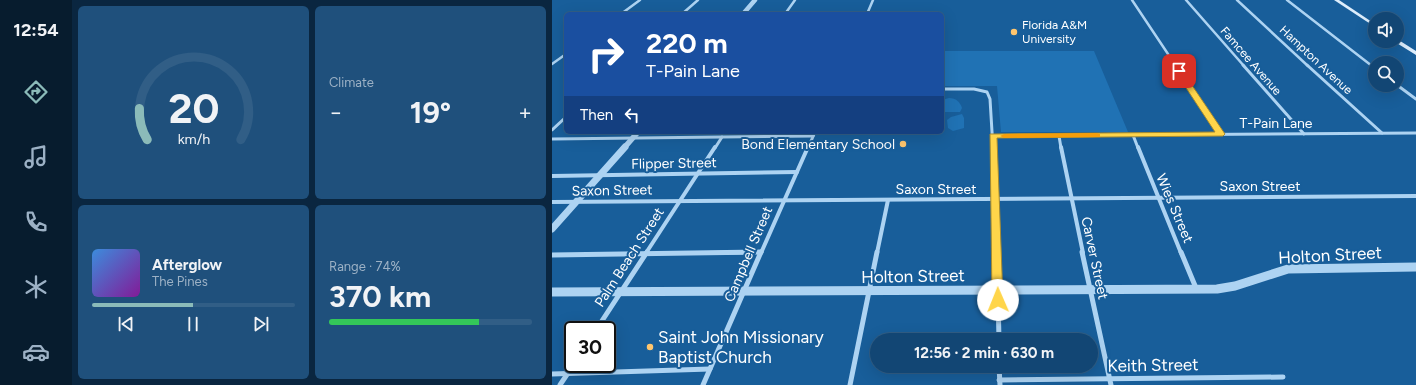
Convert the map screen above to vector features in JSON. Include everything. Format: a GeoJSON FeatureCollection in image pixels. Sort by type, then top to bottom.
{"type":"FeatureCollection","features":[{"type":"Feature","properties":{"kind":"main road"},"geometry":{"type":"LineString","coordinates":[[1336,0],[1368,21]]}},
{"type":"Feature","properties":{"kind":"main road"},"geometry":{"type":"LineString","coordinates":[[1404,46],[1416,54]]}},
{"type":"Feature","properties":{"kind":"street"},"geometry":{"type":"LineString","coordinates":[[624,12],[640,0]]}},
{"type":"Feature","properties":{"kind":"street"},"geometry":{"type":"LineString","coordinates":[[684,12],[698,0]]}},
{"type":"Feature","properties":{"kind":"street"},"geometry":{"type":"LineString","coordinates":[[745,12],[755,0]]}},
{"type":"Feature","properties":{"kind":"street"},"geometry":{"type":"LineString","coordinates":[[786,12],[795,0]]}},
{"type":"Feature","properties":{"kind":"street"},"geometry":{"type":"LineString","coordinates":[[868,12],[873,0]]}},
{"type":"Feature","properties":{"kind":"street"},"geometry":{"type":"LineString","coordinates":[[1132,0],[1221,134]]}},
{"type":"Feature","properties":{"kind":"street","name":"Famcee Avenue"},"geometry":{"type":"LineString","coordinates":[[1186,0],[1304,134]]}},
{"type":"Feature","properties":{"kind":"street","name":"Hampton Avenue"},"geometry":{"type":"LineString","coordinates":[[1237,0],[1382,133]]}},
{"type":"Feature","properties":{"kind":"street"},"geometry":{"type":"LineString","coordinates":[[1287,0],[1368,63]]}},
{"type":"Feature","properties":{"kind":"street"},"geometry":{"type":"LineString","coordinates":[[552,64],[564,57]]}},
{"type":"Feature","properties":{"kind":"street"},"geometry":{"type":"LineString","coordinates":[[944,89],[974,89],[984,91],[987,92],[990,100],[993,136],[999,333]]}},
{"type":"Feature","properties":{"kind":"street"},"geometry":{"type":"LineString","coordinates":[[1404,90],[1416,99]]}},
{"type":"Feature","properties":{"kind":"street"},"geometry":{"type":"LineString","coordinates":[[552,130],[564,119]]}},
{"type":"Feature","properties":{"kind":"street","name":"T-Pain Lane"},"geometry":{"type":"LineString","coordinates":[[993,136],[1416,133]]}},
{"type":"Feature","properties":{"kind":"street"},"geometry":{"type":"LineString","coordinates":[[552,229],[636,134]]}},
{"type":"Feature","properties":{"kind":"street"},"geometry":{"type":"LineString","coordinates":[[552,139],[722,137],[814,134]]}},
{"type":"Feature","properties":{"kind":"street","name":"Campbell Street"},"geometry":{"type":"LineString","coordinates":[[703,385],[814,134]]}},
{"type":"Feature","properties":{"kind":"street","name":"Wies Street"},"geometry":{"type":"LineString","coordinates":[[1132,135],[1196,289]]}},
{"type":"Feature","properties":{"kind":"street","name":"Carver Street"},"geometry":{"type":"LineString","coordinates":[[1058,136],[1110,382]]}},
{"type":"Feature","properties":{"kind":"street","name":"Palm Beach Street"},"geometry":{"type":"LineString","coordinates":[[602,321],[722,137]]}},
{"type":"Feature","properties":{"kind":"street","name":"Flipper Street"},"geometry":{"type":"LineString","coordinates":[[552,176],[797,172]]}},
{"type":"Feature","properties":{"kind":"street","name":"Saxon Street"},"geometry":{"type":"LineString","coordinates":[[552,202],[1416,196]]}},
{"type":"Feature","properties":{"kind":"street"},"geometry":{"type":"LineString","coordinates":[[850,385],[888,200]]}},
{"type":"Feature","properties":{"kind":"street"},"geometry":{"type":"LineString","coordinates":[[552,256],[761,252]]}},
{"type":"Feature","properties":{"kind":"street","name":"Holton Street"},"geometry":{"type":"LineString","coordinates":[[552,292],[869,292],[1196,289],[1240,286],[1272,272],[1288,269],[1416,267]]}},
{"type":"Feature","properties":{"kind":"street"},"geometry":{"type":"LineString","coordinates":[[552,374],[710,369]]}},
{"type":"Feature","properties":{"kind":"street"},"geometry":{"type":"LineString","coordinates":[[560,385],[567,374]]}},
{"type":"Feature","properties":{"kind":"street","name":"Keith Street"},"geometry":{"type":"LineString","coordinates":[[999,382],[1110,382],[1283,377]]}},
{"type":"Feature","properties":{"kind":"shaded area"},"geometry":{"type":"Polygon","coordinates":[[[944,51],[1094,51],[1128,132],[1001,132],[997,86],[944,86],[944,51]]]}},
{"type":"Feature","properties":{"kind":"shaded area"},"geometry":{"type":"Polygon","coordinates":[[[949,98],[959,102],[962,108],[960,112],[944,112],[944,99],[949,98]]]}},
{"type":"Feature","properties":{"kind":"shaded area"},"geometry":{"type":"Polygon","coordinates":[[[962,114],[964,118],[964,128],[953,131],[948,128],[947,120],[951,117],[962,114]]]}},
{"type":"Feature","properties":{"kind":"slow traffic"},"geometry":{"type":"LineString","coordinates":[[1004,136],[1097,136]]}},
{"type":"Feature","properties":{"kind":"place","name":"Florida A&M University"},"geometry":{"type":"Point","coordinates":[1014,32]}},
{"type":"Feature","properties":{"kind":"place","name":"Bond Elementary School"},"geometry":{"type":"Point","coordinates":[903,144]}},
{"type":"Feature","properties":{"kind":"place","name":"Saint John Missionary Baptist Church"},"geometry":{"type":"Point","coordinates":[650,347]}},
{"type":"Feature","properties":{"kind":"route"},"geometry":{"type":"LineString","coordinates":[[998,300],[993,136],[1221,134],[1179,71]]}}]}
